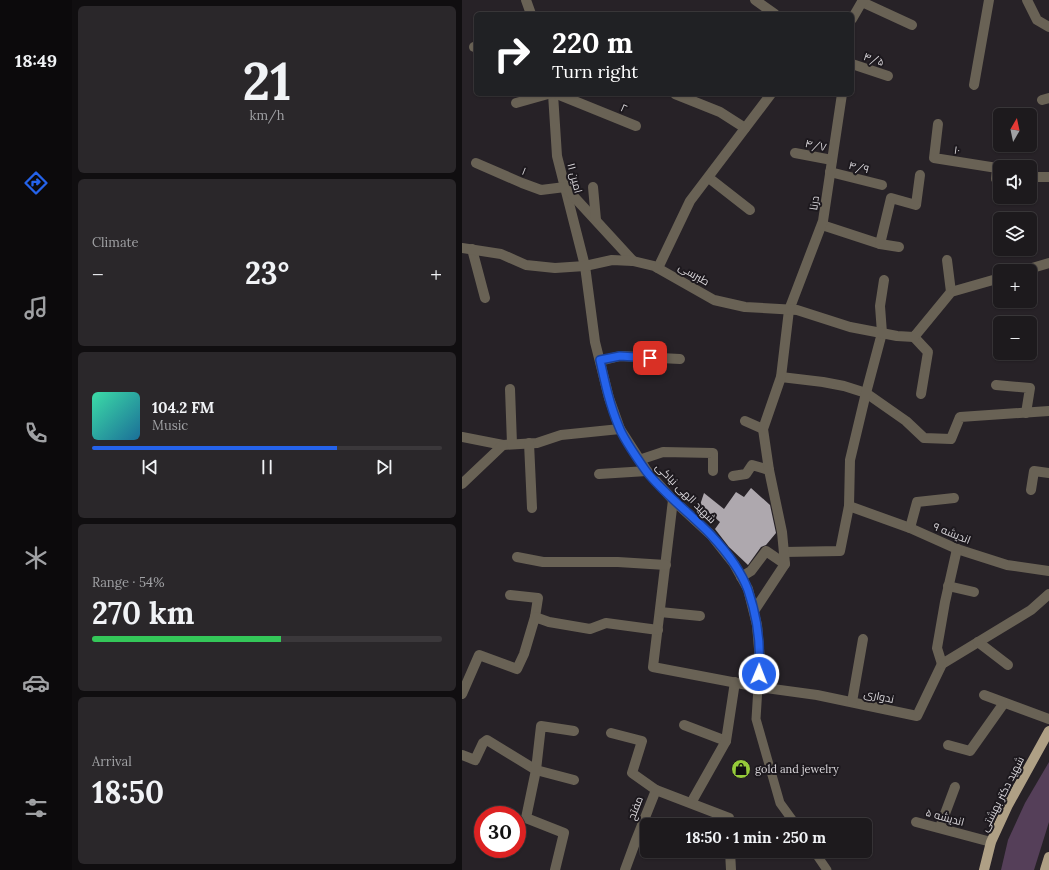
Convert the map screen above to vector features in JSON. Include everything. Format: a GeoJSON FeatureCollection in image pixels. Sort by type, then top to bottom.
{"type":"FeatureCollection","features":[{"type":"Feature","properties":{"kind":"main road","name":"شهید دکتر بهشتی"},"geometry":{"type":"LineString","coordinates":[[984,870],[991,842],[1008,805],[1049,731]]}},
{"type":"Feature","properties":{"kind":"main road"},"geometry":{"type":"LineString","coordinates":[[1045,870],[1049,857]]}},
{"type":"Feature","properties":{"kind":"street"},"geometry":{"type":"LineString","coordinates":[[526,0],[530,12]]}},
{"type":"Feature","properties":{"kind":"street"},"geometry":{"type":"LineString","coordinates":[[755,0],[772,12]]}},
{"type":"Feature","properties":{"kind":"street"},"geometry":{"type":"LineString","coordinates":[[974,85],[989,0]]}},
{"type":"Feature","properties":{"kind":"street"},"geometry":{"type":"LineString","coordinates":[[1027,0],[1037,20],[1049,27]]}},
{"type":"Feature","properties":{"kind":"street"},"geometry":{"type":"LineString","coordinates":[[854,15],[862,1],[912,24]]}},
{"type":"Feature","properties":{"kind":"street","name":"۴/۵"},"geometry":{"type":"LineString","coordinates":[[854,65],[888,76]]}},
{"type":"Feature","properties":{"kind":"street"},"geometry":{"type":"LineString","coordinates":[[516,103],[541,96]]}},
{"type":"Feature","properties":{"kind":"street","name":"امین ۱۱"},"geometry":{"type":"LineString","coordinates":[[553,96],[557,156],[585,266]]}},
{"type":"Feature","properties":{"kind":"street","name":"۲"},"geometry":{"type":"LineString","coordinates":[[562,96],[636,126]]}},
{"type":"Feature","properties":{"kind":"street"},"geometry":{"type":"LineString","coordinates":[[680,96],[720,112],[746,128]]}},
{"type":"Feature","properties":{"kind":"street"},"geometry":{"type":"LineString","coordinates":[[658,268],[690,202],[770,96]]}},
{"type":"Feature","properties":{"kind":"street","name":"درنا"},"geometry":{"type":"LineString","coordinates":[[763,429],[781,377],[789,310],[822,225],[842,96]]}},
{"type":"Feature","properties":{"kind":"street","name":"۱۰"},"geometry":{"type":"LineString","coordinates":[[938,124],[934,158],[993,167]]}},
{"type":"Feature","properties":{"kind":"street","name":"۴/۷"},"geometry":{"type":"LineString","coordinates":[[795,152],[832,160]]}},
{"type":"Feature","properties":{"kind":"street","name":"۱"},"geometry":{"type":"LineString","coordinates":[[476,163],[540,190],[565,187]]}},
{"type":"Feature","properties":{"kind":"street","name":"۴/۹"},"geometry":{"type":"LineString","coordinates":[[830,172],[882,185]]}},
{"type":"Feature","properties":{"kind":"street"},"geometry":{"type":"LineString","coordinates":[[880,244],[891,198],[916,205],[920,175]]}},
{"type":"Feature","properties":{"kind":"street"},"geometry":{"type":"LineString","coordinates":[[1037,177],[1049,177]]}},
{"type":"Feature","properties":{"kind":"street"},"geometry":{"type":"LineString","coordinates":[[709,178],[750,210]]}},
{"type":"Feature","properties":{"kind":"street"},"geometry":{"type":"LineString","coordinates":[[565,187],[633,261]]}},
{"type":"Feature","properties":{"kind":"street"},"geometry":{"type":"LineString","coordinates":[[593,187],[596,220]]}},
{"type":"Feature","properties":{"kind":"street"},"geometry":{"type":"LineString","coordinates":[[822,225],[880,244],[899,247]]}},
{"type":"Feature","properties":{"kind":"street"},"geometry":{"type":"LineString","coordinates":[[467,248],[485,298]]}},
{"type":"Feature","properties":{"kind":"street","name":"طبرسی"},"geometry":{"type":"LineString","coordinates":[[467,248],[501,254],[526,265],[555,268],[585,266],[612,260],[633,261],[654,266],[714,300],[745,307],[797,310],[850,327],[897,336],[914,337]]}},
{"type":"Feature","properties":{"kind":"street"},"geometry":{"type":"LineString","coordinates":[[947,260],[951,292]]}},
{"type":"Feature","properties":{"kind":"street"},"geometry":{"type":"LineString","coordinates":[[1037,267],[1049,263]]}},
{"type":"Feature","properties":{"kind":"street","name":"شهید الهی نیاکی"},"geometry":{"type":"LineString","coordinates":[[585,266],[595,342],[609,398],[620,429],[647,471],[673,500],[711,535],[734,564],[748,589],[757,625],[760,660],[758,687]]}},
{"type":"Feature","properties":{"kind":"street"},"geometry":{"type":"LineString","coordinates":[[784,552],[840,551],[849,506],[850,460],[882,333],[880,306],[884,280]]}},
{"type":"Feature","properties":{"kind":"street"},"geometry":{"type":"LineString","coordinates":[[921,394],[928,352],[914,337],[951,292],[993,280]]}},
{"type":"Feature","properties":{"kind":"street"},"geometry":{"type":"LineString","coordinates":[[600,360],[620,356],[680,359]]}},
{"type":"Feature","properties":{"kind":"street"},"geometry":{"type":"LineString","coordinates":[[781,377],[823,382],[866,393],[906,421],[924,438],[951,439],[960,417],[1049,411]]}},
{"type":"Feature","properties":{"kind":"street"},"geometry":{"type":"LineString","coordinates":[[996,385],[1030,388],[1026,413]]}},
{"type":"Feature","properties":{"kind":"street"},"geometry":{"type":"LineString","coordinates":[[462,484],[508,445],[510,389]]}},
{"type":"Feature","properties":{"kind":"street"},"geometry":{"type":"LineString","coordinates":[[745,421],[763,429],[769,470],[782,532],[785,564],[754,611]]}},
{"type":"Feature","properties":{"kind":"street"},"geometry":{"type":"LineString","coordinates":[[462,437],[508,445],[537,443],[561,435],[620,429]]}},
{"type":"Feature","properties":{"kind":"street"},"geometry":{"type":"LineString","coordinates":[[528,443],[532,508]]}},
{"type":"Feature","properties":{"kind":"street"},"geometry":{"type":"LineString","coordinates":[[639,460],[663,452],[713,453],[713,471]]}},
{"type":"Feature","properties":{"kind":"street"},"geometry":{"type":"LineString","coordinates":[[733,476],[746,474],[752,465],[769,470]]}},
{"type":"Feature","properties":{"kind":"street"},"geometry":{"type":"LineString","coordinates":[[598,474],[647,471]]}},
{"type":"Feature","properties":{"kind":"street"},"geometry":{"type":"LineString","coordinates":[[1031,490],[1034,471],[1049,473]]}},
{"type":"Feature","properties":{"kind":"street"},"geometry":{"type":"LineString","coordinates":[[910,528],[917,502],[954,498]]}},
{"type":"Feature","properties":{"kind":"street"},"geometry":{"type":"LineString","coordinates":[[535,617],[549,622],[590,630],[606,623],[658,630],[673,500]]}},
{"type":"Feature","properties":{"kind":"street","name":"اندیشه ۹"},"geometry":{"type":"LineString","coordinates":[[849,506],[910,528],[957,549],[1008,565],[1049,571]]}},
{"type":"Feature","properties":{"kind":"street"},"geometry":{"type":"LineString","coordinates":[[957,549],[948,586],[937,648],[942,664],[1031,610],[1049,594]]}},
{"type":"Feature","properties":{"kind":"street"},"geometry":{"type":"LineString","coordinates":[[741,577],[751,571],[766,551],[785,564]]}},
{"type":"Feature","properties":{"kind":"street"},"geometry":{"type":"LineString","coordinates":[[517,557],[543,562],[618,562],[666,565]]}},
{"type":"Feature","properties":{"kind":"street"},"geometry":{"type":"LineString","coordinates":[[948,586],[974,592]]}},
{"type":"Feature","properties":{"kind":"street"},"geometry":{"type":"LineString","coordinates":[[462,694],[479,655],[517,669],[524,654],[535,617],[538,598],[510,595]]}},
{"type":"Feature","properties":{"kind":"street"},"geometry":{"type":"LineString","coordinates":[[660,612],[700,616]]}},
{"type":"Feature","properties":{"kind":"street","name":"ندواری"},"geometry":{"type":"LineString","coordinates":[[658,630],[654,667],[758,687],[817,695],[917,716],[942,664]]}},
{"type":"Feature","properties":{"kind":"street"},"geometry":{"type":"LineString","coordinates":[[852,702],[864,639]]}},
{"type":"Feature","properties":{"kind":"street"},"geometry":{"type":"LineString","coordinates":[[978,642],[1008,665]]}},
{"type":"Feature","properties":{"kind":"street"},"geometry":{"type":"LineString","coordinates":[[691,803],[726,741],[735,682]]}},
{"type":"Feature","properties":{"kind":"street"},"geometry":{"type":"LineString","coordinates":[[758,687],[756,719],[780,803],[791,818]]}},
{"type":"Feature","properties":{"kind":"street"},"geometry":{"type":"LineString","coordinates":[[984,695],[1049,719]]}},
{"type":"Feature","properties":{"kind":"street"},"geometry":{"type":"LineString","coordinates":[[948,745],[970,750],[1004,703]]}},
{"type":"Feature","properties":{"kind":"street"},"geometry":{"type":"LineString","coordinates":[[684,725],[726,741]]}},
{"type":"Feature","properties":{"kind":"street"},"geometry":{"type":"LineString","coordinates":[[555,870],[564,833],[526,818],[536,770],[541,726],[574,731]]}},
{"type":"Feature","properties":{"kind":"street"},"geometry":{"type":"LineString","coordinates":[[611,733],[642,741],[632,773],[656,790]]}},
{"type":"Feature","properties":{"kind":"street"},"geometry":{"type":"LineString","coordinates":[[462,755],[475,760],[483,743],[487,740],[536,770],[574,780]]}},
{"type":"Feature","properties":{"kind":"street"},"geometry":{"type":"LineString","coordinates":[[940,828],[954,787]]}},
{"type":"Feature","properties":{"kind":"street","name":"مفتح"},"geometry":{"type":"LineString","coordinates":[[625,870],[656,790],[729,818]]}},
{"type":"Feature","properties":{"kind":"street","name":"اندیشه ۵"},"geometry":{"type":"LineString","coordinates":[[916,822],[991,842]]}},
{"type":"Feature","properties":{"kind":"street"},"geometry":{"type":"LineString","coordinates":[[730,858],[731,870]]}},
{"type":"Feature","properties":{"kind":"street"},"geometry":{"type":"LineString","coordinates":[[819,858],[827,870]]}},
{"type":"Feature","properties":{"kind":"shaded area"},"geometry":{"type":"Polygon","coordinates":[[[1049,762],[1049,822],[1034,870],[1001,870],[1008,840],[1025,803],[1049,762]]]}},
{"type":"Feature","properties":{"kind":"building"},"geometry":{"type":"Polygon","coordinates":[[[751,488],[770,505],[776,533],[766,545],[761,547],[748,565],[729,547],[715,529],[720,522],[700,505],[704,493],[724,509],[736,492],[744,497],[751,488]]]}},
{"type":"Feature","properties":{"kind":"place","name":"gold and jewelry"},"geometry":{"type":"Point","coordinates":[741,769]}},
{"type":"Feature","properties":{"kind":"route"},"geometry":{"type":"LineString","coordinates":[[650,358],[620,356],[600,360],[609,398],[620,429],[647,471],[673,500],[711,535],[734,564],[748,589],[757,625],[760,660],[759,674]]}}]}
